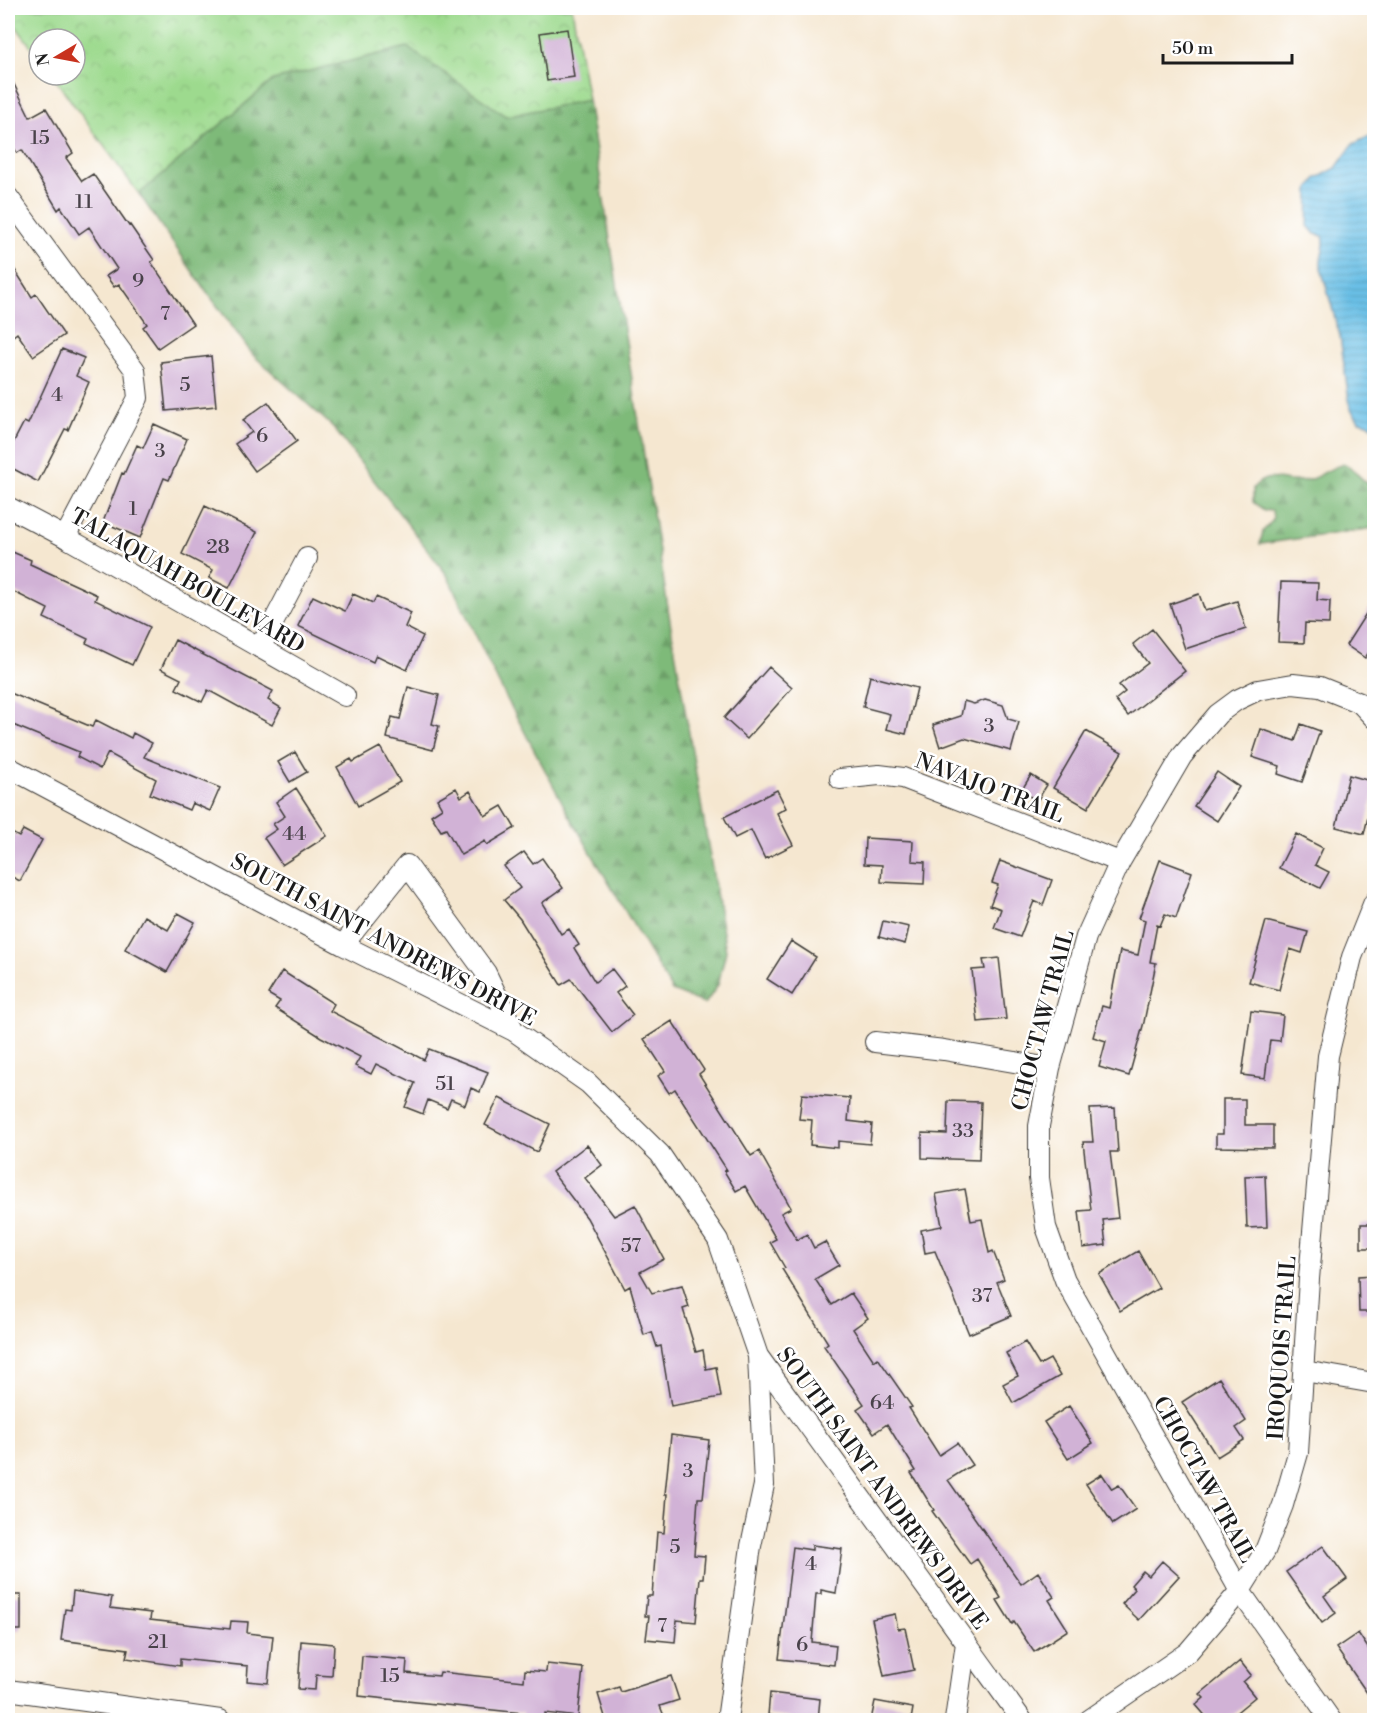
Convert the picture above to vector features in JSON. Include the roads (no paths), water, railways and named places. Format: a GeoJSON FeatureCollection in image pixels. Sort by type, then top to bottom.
{"type":"FeatureCollection","features":[{"type":"Feature","properties":{"kind":"street"},"geometry":{"type":"LineString","coordinates":[[8,197],[135,369],[138,398],[64,537]]}},
{"type":"Feature","properties":{"kind":"street","name":"TALAQUAH BOULEVARD"},"geometry":{"type":"LineString","coordinates":[[8,507],[345,696]]}},
{"type":"Feature","properties":{"kind":"street"},"geometry":{"type":"LineString","coordinates":[[260,648],[307,558]]}},
{"type":"Feature","properties":{"kind":"street","name":"CHOCTAW TRAIL"},"geometry":{"type":"LineString","coordinates":[[1332,1720],[1240,1591],[1065,1280],[1046,1227],[1039,1178],[1039,1126],[1050,1068],[1086,937],[1120,862],[1182,756],[1218,714],[1237,700],[1258,690],[1293,684],[1320,687],[1360,703],[1374,718]]}},
{"type":"Feature","properties":{"kind":"street","name":"SOUTH SAINT ANDREWS DRIVE"},"geometry":{"type":"LineString","coordinates":[[8,767],[343,945],[514,1031],[588,1083],[660,1154],[718,1240],[758,1356],[1022,1720]]}},
{"type":"Feature","properties":{"kind":"street","name":"NAVAJO TRAIL"},"geometry":{"type":"LineString","coordinates":[[840,779],[879,775],[903,778],[1120,862]]}},
{"type":"Feature","properties":{"kind":"street"},"geometry":{"type":"LineString","coordinates":[[343,945],[408,865],[486,973],[514,1031]]}},
{"type":"Feature","properties":{"kind":"street","name":"IROQUOIS TRAIL"},"geometry":{"type":"LineString","coordinates":[[1089,1720],[1188,1652],[1240,1591],[1265,1551],[1283,1505],[1298,1453],[1309,1279],[1328,1056],[1352,957],[1374,902]]}},
{"type":"Feature","properties":{"kind":"street"},"geometry":{"type":"LineString","coordinates":[[875,1042],[944,1050],[1050,1068]]}},
{"type":"Feature","properties":{"kind":"street"},"geometry":{"type":"LineString","coordinates":[[727,1720],[751,1546],[764,1485],[758,1356]]}},
{"type":"Feature","properties":{"kind":"street"},"geometry":{"type":"LineString","coordinates":[[1304,1371],[1374,1383]]}},
{"type":"Feature","properties":{"kind":"street"},"geometry":{"type":"LineString","coordinates":[[955,1720],[966,1643]]}},
{"type":"Feature","properties":{"kind":"street"},"geometry":{"type":"LineString","coordinates":[[8,1690],[220,1720]]}},
{"type":"Feature","properties":{"kind":"water"},"geometry":{"type":"Polygon","coordinates":[[[1374,134],[1374,428],[1368,423],[1359,421],[1350,408],[1340,336],[1321,268],[1323,236],[1315,234],[1308,226],[1309,189],[1317,178],[1336,168],[1353,144],[1374,134]]]}}]}
